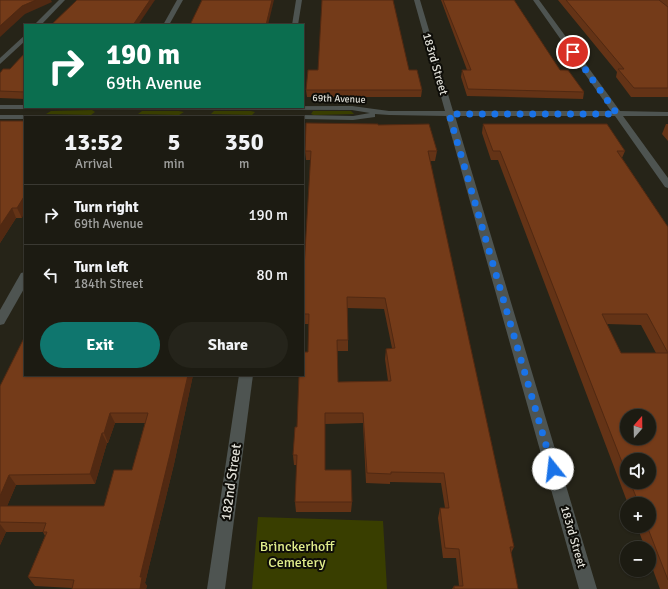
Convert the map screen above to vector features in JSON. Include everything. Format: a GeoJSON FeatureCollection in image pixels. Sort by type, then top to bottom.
{"type":"FeatureCollection","features":[{"type":"Feature","properties":{"kind":"street"},"geometry":{"type":"LineString","coordinates":[[38,24],[62,0]]}},
{"type":"Feature","properties":{"kind":"street"},"geometry":{"type":"LineString","coordinates":[[167,24],[180,0]]}},
{"type":"Feature","properties":{"kind":"street"},"geometry":{"type":"LineString","coordinates":[[295,24],[299,0]]}},
{"type":"Feature","properties":{"kind":"street","name":"183rd Street"},"geometry":{"type":"LineString","coordinates":[[417,0],[588,589]]}},
{"type":"Feature","properties":{"kind":"street"},"geometry":{"type":"LineString","coordinates":[[536,0],[668,185]]}},
{"type":"Feature","properties":{"kind":"street"},"geometry":{"type":"LineString","coordinates":[[0,62],[24,38]]}},
{"type":"Feature","properties":{"kind":"street","name":"69th Avenue"},"geometry":{"type":"LineString","coordinates":[[0,108],[120,111],[200,109],[283,111],[352,108],[389,113],[668,114]]}},
{"type":"Feature","properties":{"kind":"street"},"geometry":{"type":"LineString","coordinates":[[31,116],[37,108]]}},
{"type":"Feature","properties":{"kind":"street"},"geometry":{"type":"LineString","coordinates":[[196,116],[200,109]]}},
{"type":"Feature","properties":{"kind":"street","name":"69th Avenue"},"geometry":{"type":"LineString","coordinates":[[304,117],[353,118],[389,113]]}},
{"type":"Feature","properties":{"kind":"street","name":"69th Avenue"},"geometry":{"type":"LineString","coordinates":[[0,117],[24,117]]}},
{"type":"Feature","properties":{"kind":"street"},"geometry":{"type":"LineString","coordinates":[[0,320],[24,278]]}},
{"type":"Feature","properties":{"kind":"street","name":"182nd Street"},"geometry":{"type":"LineString","coordinates":[[216,589],[246,376]]}},
{"type":"Feature","properties":{"kind":"green space"},"geometry":{"type":"Polygon","coordinates":[[[92,110],[95,112],[91,115],[46,114],[51,111],[92,110]]]}},
{"type":"Feature","properties":{"kind":"green space"},"geometry":{"type":"Polygon","coordinates":[[[142,111],[184,112],[179,115],[138,114],[142,111]]]}},
{"type":"Feature","properties":{"kind":"green space"},"geometry":{"type":"Polygon","coordinates":[[[214,111],[255,112],[252,115],[211,114],[214,111]]]}},
{"type":"Feature","properties":{"kind":"green space"},"geometry":{"type":"Polygon","coordinates":[[[313,111],[351,111],[354,114],[314,115],[311,114],[313,111]]]}},
{"type":"Feature","properties":{"kind":"green space","name":"Brinckerhoff Cemetery"},"geometry":{"type":"Polygon","coordinates":[[[258,517],[383,521],[387,589],[252,589],[258,517]]]}},
{"type":"Feature","properties":{"kind":"building"},"geometry":{"type":"Polygon","coordinates":[[[0,0],[36,0],[22,6],[0,26],[0,0]]]}},
{"type":"Feature","properties":{"kind":"building"},"geometry":{"type":"Polygon","coordinates":[[[77,0],[150,0],[134,24],[52,24],[77,0]]]}},
{"type":"Feature","properties":{"kind":"building"},"geometry":{"type":"Polygon","coordinates":[[[202,0],[272,0],[266,24],[190,24],[202,0]]]}},
{"type":"Feature","properties":{"kind":"building"},"geometry":{"type":"Polygon","coordinates":[[[322,0],[393,0],[409,70],[417,70],[422,90],[306,90],[308,70],[318,70],[322,0]]]}},
{"type":"Feature","properties":{"kind":"building"},"geometry":{"type":"Polygon","coordinates":[[[443,0],[514,0],[560,70],[568,70],[584,92],[468,89],[462,70],[471,70],[443,0]]]}},
{"type":"Feature","properties":{"kind":"building"},"geometry":{"type":"Polygon","coordinates":[[[566,0],[659,0],[668,7],[668,88],[634,88],[618,69],[624,69],[566,0]]]}},
{"type":"Feature","properties":{"kind":"building"},"geometry":{"type":"Polygon","coordinates":[[[24,54],[24,92],[0,91],[0,73],[3,69],[10,69],[24,54]]]}},
{"type":"Feature","properties":{"kind":"building"},"geometry":{"type":"Polygon","coordinates":[[[0,121],[24,121],[24,197],[17,208],[12,208],[0,226],[0,121]]]}},
{"type":"Feature","properties":{"kind":"building"},"geometry":{"type":"Polygon","coordinates":[[[306,123],[378,125],[429,124],[437,151],[428,151],[514,547],[510,547],[518,589],[454,589],[454,586],[463,586],[459,549],[445,548],[440,508],[449,508],[444,473],[367,473],[363,413],[325,413],[325,470],[351,470],[352,502],[295,502],[297,455],[293,455],[295,427],[297,427],[299,376],[304,376],[304,352],[308,352],[309,314],[304,314],[304,268],[311,151],[305,151],[306,123]],[[347,297],[348,340],[337,340],[338,382],[391,381],[386,349],[395,348],[385,298],[347,297]]]}},
{"type":"Feature","properties":{"kind":"building"},"geometry":{"type":"Polygon","coordinates":[[[483,124],[607,124],[625,151],[617,151],[668,227],[668,353],[668,580],[656,549],[656,541],[653,541],[650,533],[656,533],[656,497],[636,497],[633,489],[656,489],[656,453],[620,453],[620,457],[500,151],[493,151],[483,124]],[[602,314],[621,353],[668,353],[647,314],[602,314]]]}},
{"type":"Feature","properties":{"kind":"building"},"geometry":{"type":"Polygon","coordinates":[[[24,338],[24,376],[188,376],[140,577],[142,577],[140,589],[72,589],[74,580],[28,577],[47,532],[43,532],[46,523],[0,522],[0,506],[104,506],[114,470],[132,470],[148,413],[110,413],[104,433],[102,433],[90,474],[9,475],[0,496],[0,386],[24,338]]]}},
{"type":"Feature","properties":{"kind":"route"},"geometry":{"type":"LineString","coordinates":[[553,469],[449,114],[617,114],[573,52]]}}]}
